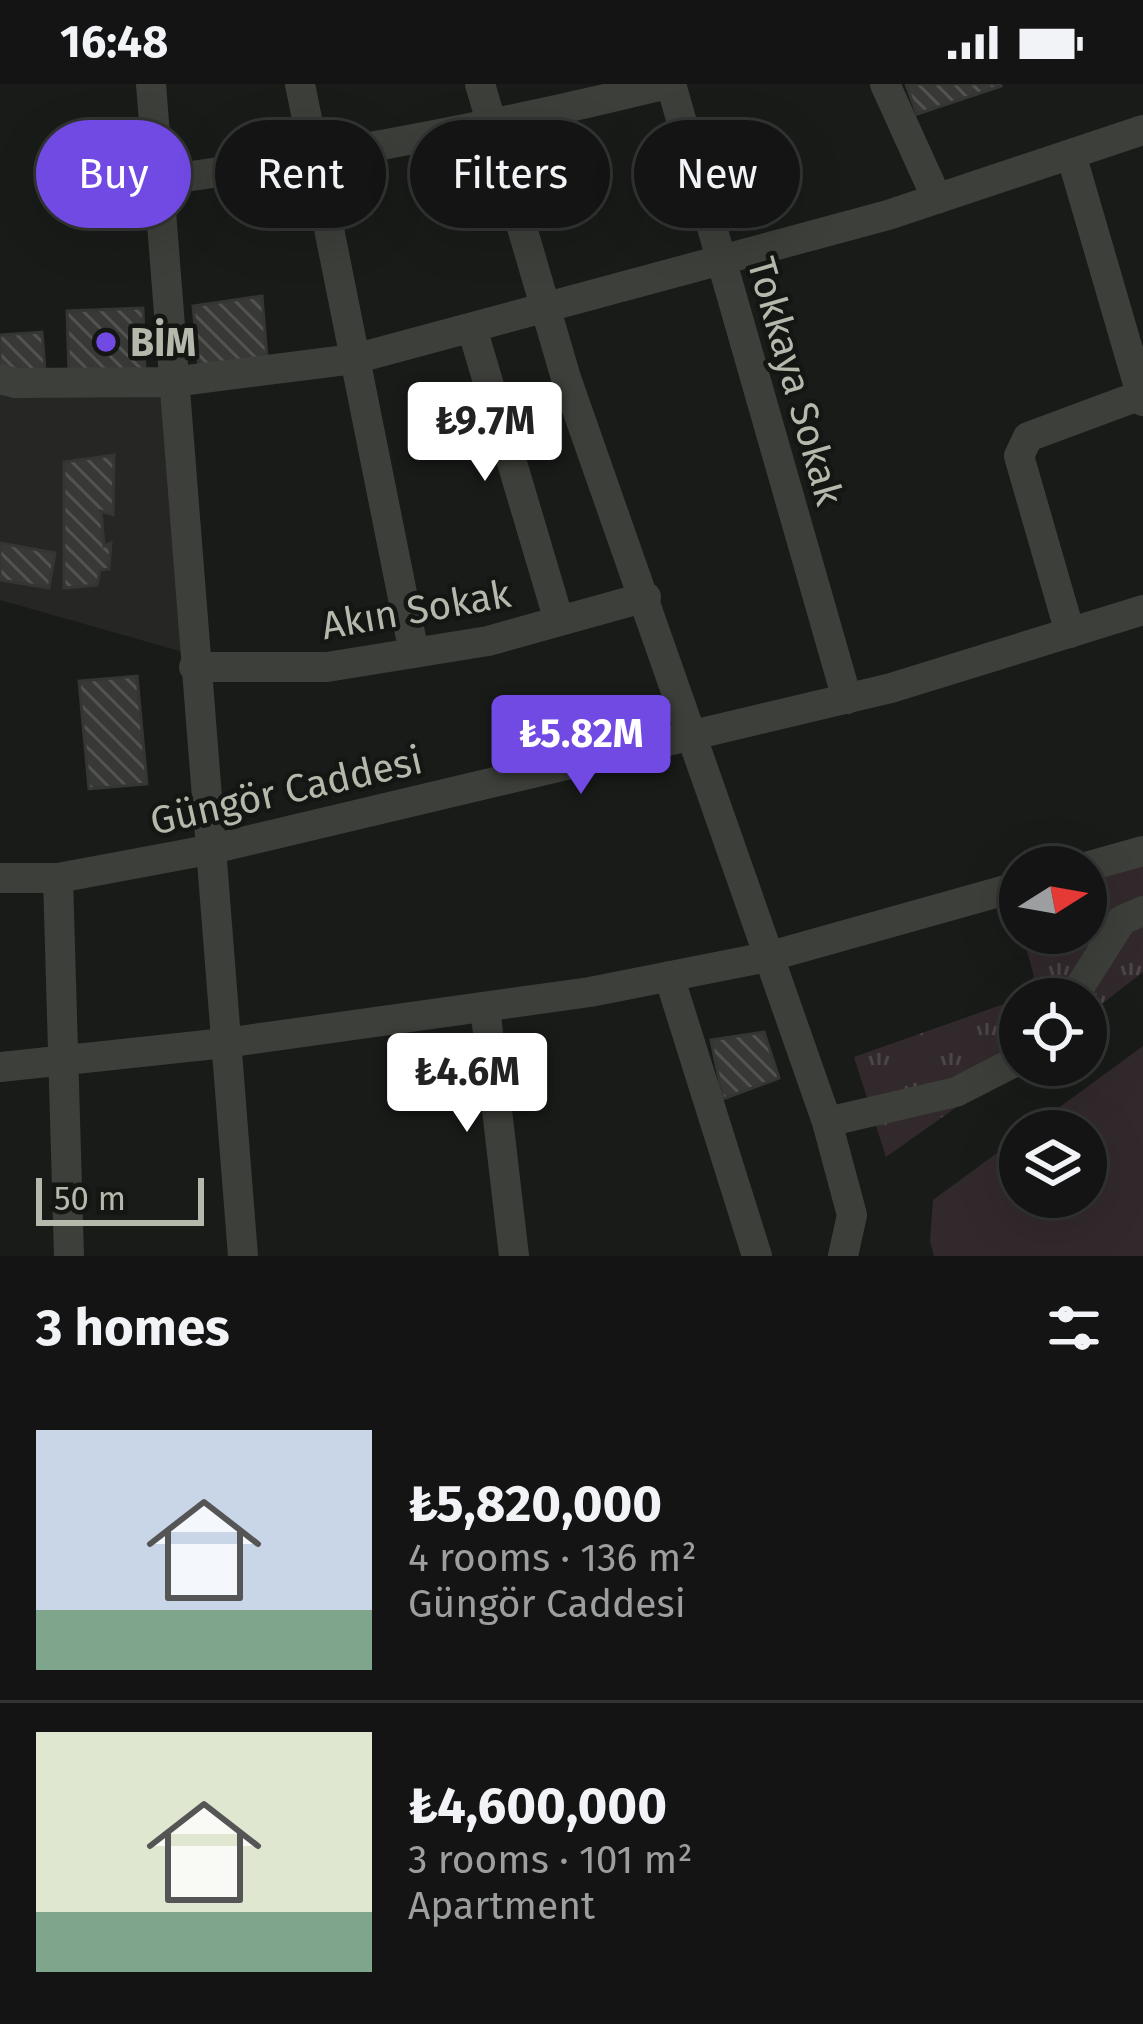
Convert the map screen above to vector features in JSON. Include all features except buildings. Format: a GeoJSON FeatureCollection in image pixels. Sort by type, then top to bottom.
{"type":"FeatureCollection","features":[{"type":"Feature","properties":{"kind":"street"},"geometry":{"type":"LineString","coordinates":[[151,84],[153,120]]}},
{"type":"Feature","properties":{"kind":"street"},"geometry":{"type":"LineString","coordinates":[[300,84],[308,120]]}},
{"type":"Feature","properties":{"kind":"street"},"geometry":{"type":"LineString","coordinates":[[480,84],[492,120]]}},
{"type":"Feature","properties":{"kind":"street"},"geometry":{"type":"LineString","coordinates":[[519,120],[670,84]]}},
{"type":"Feature","properties":{"kind":"street","name":"Tokkaya Sokak"},"geometry":{"type":"LineString","coordinates":[[670,84],[847,699]]}},
{"type":"Feature","properties":{"kind":"street"},"geometry":{"type":"LineString","coordinates":[[885,84],[938,199]]}},
{"type":"Feature","properties":{"kind":"street"},"geometry":{"type":"LineString","coordinates":[[0,379],[172,382],[354,359],[938,199],[1143,130]]}},
{"type":"Feature","properties":{"kind":"street"},"geometry":{"type":"LineString","coordinates":[[1070,633],[1019,456],[1028,437],[1142,398],[1071,154]]}},
{"type":"Feature","properties":{"kind":"street"},"geometry":{"type":"LineString","coordinates":[[161,228],[243,1256]]}},
{"type":"Feature","properties":{"kind":"street"},"geometry":{"type":"LineString","coordinates":[[329,228],[414,653]]}},
{"type":"Feature","properties":{"kind":"street"},"geometry":{"type":"LineString","coordinates":[[523,228],[566,378],[827,1122],[852,1215],[843,1256]]}},
{"type":"Feature","properties":{"kind":"street"},"geometry":{"type":"LineString","coordinates":[[472,328],[559,621]]}},
{"type":"Feature","properties":{"kind":"street","name":"Akın Sokak"},"geometry":{"type":"LineString","coordinates":[[194,668],[327,667],[488,641],[646,597]]}},
{"type":"Feature","properties":{"kind":"street","name":"Güngör Caddesi"},"geometry":{"type":"LineString","coordinates":[[0,878],[58,878],[208,850],[692,737],[847,699],[1143,610]]}},
{"type":"Feature","properties":{"kind":"street"},"geometry":{"type":"LineString","coordinates":[[1107,861],[1143,851]]}},
{"type":"Feature","properties":{"kind":"street"},"geometry":{"type":"LineString","coordinates":[[58,878],[69,1256]]}},
{"type":"Feature","properties":{"kind":"street"},"geometry":{"type":"LineString","coordinates":[[0,1067],[225,1043],[669,976],[767,957],[999,892]]}},
{"type":"Feature","properties":{"kind":"street"},"geometry":{"type":"LineString","coordinates":[[1085,978],[1122,920],[1143,911]]}},
{"type":"Feature","properties":{"kind":"street"},"geometry":{"type":"LineString","coordinates":[[669,976],[757,1256]]}},
{"type":"Feature","properties":{"kind":"street"},"geometry":{"type":"LineString","coordinates":[[485,1007],[514,1256]]}},
{"type":"Feature","properties":{"kind":"street"},"geometry":{"type":"LineString","coordinates":[[827,1122],[956,1092],[999,1070]]}},
{"type":"Feature","properties":{"kind":"shaded area"},"geometry":{"type":"Polygon","coordinates":[[[0,381],[162,391],[183,652],[0,600],[0,381]]]}},
{"type":"Feature","properties":{"kind":"green space"},"geometry":{"type":"Polygon","coordinates":[[[1143,863],[1143,972],[1107,1000],[1107,978],[1033,978],[1028,954],[1107,954],[1107,871],[1143,863]]]}},
{"type":"Feature","properties":{"kind":"green space"},"geometry":{"type":"Polygon","coordinates":[[[999,1006],[999,1077],[886,1157],[854,1057],[999,1006]]]}},
{"type":"Feature","properties":{"kind":"green space"},"geometry":{"type":"Polygon","coordinates":[[[1143,1046],[1143,1256],[934,1256],[930,1241],[933,1200],[999,1151],[999,1218],[1107,1218],[1107,1110],[1056,1110],[1088,1086],[1107,1086],[1107,1072],[1143,1046]]]}},
{"type":"Feature","properties":{"kind":"place","name":"BİM"},"geometry":{"type":"Point","coordinates":[106,342]}}]}
